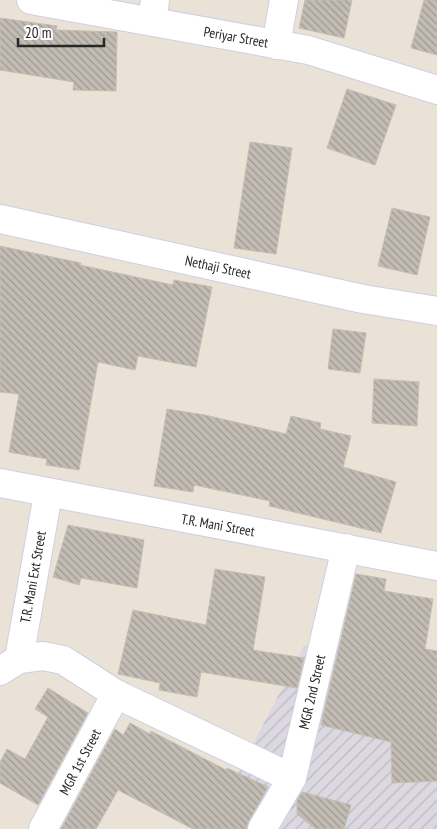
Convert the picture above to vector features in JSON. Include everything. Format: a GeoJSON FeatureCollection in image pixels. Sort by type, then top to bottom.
{"type":"FeatureCollection","features":[{"type":"Feature","properties":{"kind":"street","name":"Periyar Street"},"geometry":{"type":"LineString","coordinates":[[31,0],[154,11],[276,45],[308,50],[437,90]]}},
{"type":"Feature","properties":{"kind":"street"},"geometry":{"type":"LineString","coordinates":[[276,45],[284,0]]}},
{"type":"Feature","properties":{"kind":"street","name":"Nethaji Street"},"geometry":{"type":"LineString","coordinates":[[0,219],[363,299],[437,311]]}},
{"type":"Feature","properties":{"kind":"street","name":"T.R. Mani Street"},"geometry":{"type":"LineString","coordinates":[[0,483],[48,494],[437,566]]}},
{"type":"Feature","properties":{"kind":"street","name":"T.R. Mani Ext Street"},"geometry":{"type":"LineString","coordinates":[[10,665],[48,494]]}},
{"type":"Feature","properties":{"kind":"street","name":"MGR 2nd Street"},"geometry":{"type":"LineString","coordinates":[[262,829],[292,778],[346,548]]}},
{"type":"Feature","properties":{"kind":"street"},"geometry":{"type":"LineString","coordinates":[[10,665],[43,656],[63,660],[116,694],[292,778]]}},
{"type":"Feature","properties":{"kind":"street","name":"MGR 1st Street"},"geometry":{"type":"LineString","coordinates":[[44,829],[116,694]]}},
{"type":"Feature","properties":{"kind":"shaded area"},"geometry":{"type":"Polygon","coordinates":[[[304,646],[437,656],[437,829],[209,829],[304,646]]]}},
{"type":"Feature","properties":{"kind":"building"},"geometry":{"type":"Polygon","coordinates":[[[305,0],[352,0],[344,38],[299,28],[305,0]]]}},
{"type":"Feature","properties":{"kind":"building"},"geometry":{"type":"Polygon","coordinates":[[[424,0],[437,0],[437,55],[411,48],[424,0]]]}},
{"type":"Feature","properties":{"kind":"building"},"geometry":{"type":"Polygon","coordinates":[[[0,18],[57,26],[56,30],[117,32],[116,91],[73,90],[74,82],[0,70],[0,18]]]}},
{"type":"Feature","properties":{"kind":"building"},"geometry":{"type":"Polygon","coordinates":[[[347,89],[396,105],[375,165],[327,148],[347,89]]]}},
{"type":"Feature","properties":{"kind":"building"},"geometry":{"type":"Polygon","coordinates":[[[250,142],[292,148],[276,254],[234,248],[250,142]]]}},
{"type":"Feature","properties":{"kind":"building"},"geometry":{"type":"Polygon","coordinates":[[[392,208],[430,217],[417,275],[378,266],[392,208]]]}},
{"type":"Feature","properties":{"kind":"building"},"geometry":{"type":"Polygon","coordinates":[[[0,246],[173,285],[174,280],[212,287],[196,367],[138,356],[135,370],[98,362],[79,470],[46,465],[47,459],[9,452],[19,394],[0,392],[0,246]]]}},
{"type":"Feature","properties":{"kind":"building"},"geometry":{"type":"Polygon","coordinates":[[[333,329],[366,333],[360,373],[328,369],[333,329]]]}},
{"type":"Feature","properties":{"kind":"building"},"geometry":{"type":"Polygon","coordinates":[[[374,379],[419,382],[417,426],[372,423],[374,379]]]}},
{"type":"Feature","properties":{"kind":"building"},"geometry":{"type":"Polygon","coordinates":[[[167,409],[205,415],[286,434],[291,416],[321,423],[320,429],[351,436],[343,467],[396,482],[381,533],[269,506],[270,501],[194,485],[193,492],[154,486],[167,409]]]}},
{"type":"Feature","properties":{"kind":"building"},"geometry":{"type":"Polygon","coordinates":[[[68,525],[144,540],[137,588],[81,578],[79,585],[53,577],[68,525]]]}},
{"type":"Feature","properties":{"kind":"building"},"geometry":{"type":"Polygon","coordinates":[[[215,569],[265,577],[253,650],[304,658],[297,688],[201,672],[197,697],[159,690],[160,683],[118,674],[133,610],[206,625],[215,569]]]}},
{"type":"Feature","properties":{"kind":"building"},"geometry":{"type":"Polygon","coordinates":[[[356,574],[386,579],[384,591],[433,599],[425,649],[437,651],[437,781],[392,783],[391,742],[321,725],[356,574]]]}},
{"type":"Feature","properties":{"kind":"building"},"geometry":{"type":"Polygon","coordinates":[[[48,688],[88,713],[38,805],[0,783],[0,762],[7,749],[25,759],[48,717],[35,709],[48,688]]]}},
{"type":"Feature","properties":{"kind":"building"},"geometry":{"type":"Polygon","coordinates":[[[130,723],[150,734],[151,731],[226,770],[227,768],[268,787],[246,829],[193,829],[118,790],[96,829],[61,829],[115,729],[123,735],[130,723]]]}},
{"type":"Feature","properties":{"kind":"building"},"geometry":{"type":"Polygon","coordinates":[[[302,792],[351,805],[344,829],[315,829],[297,814],[297,800],[302,792]]]}}]}
